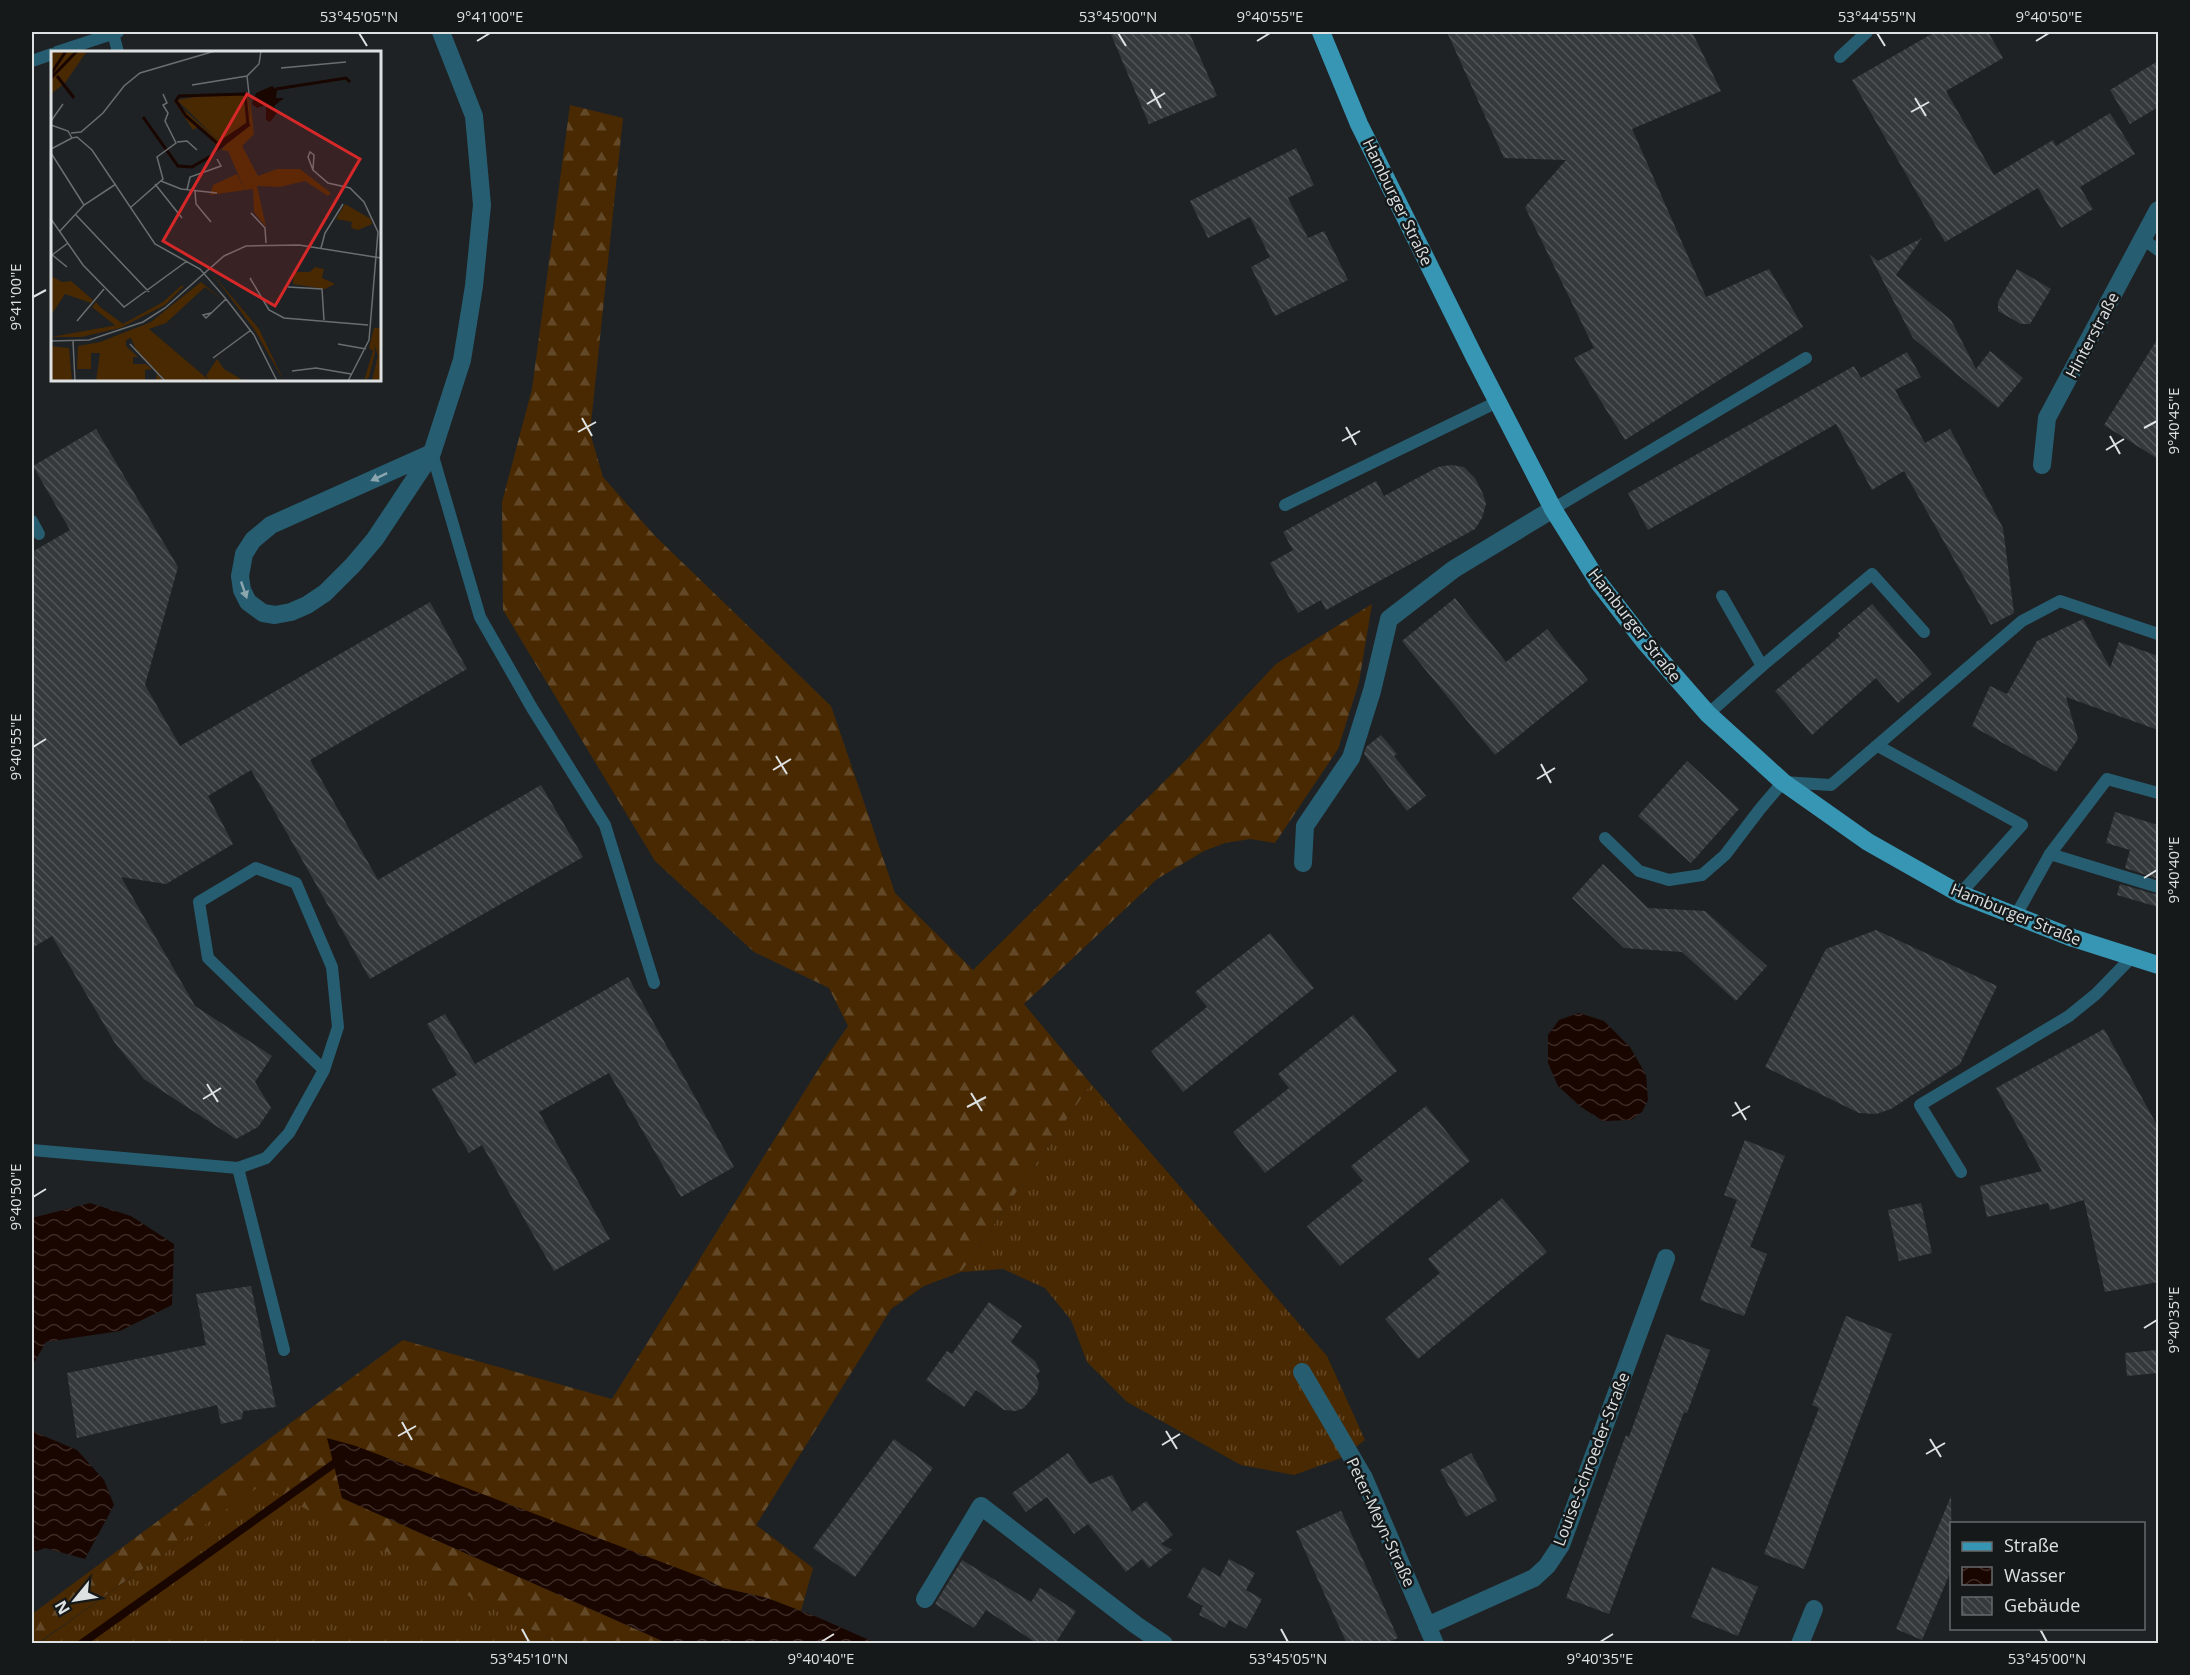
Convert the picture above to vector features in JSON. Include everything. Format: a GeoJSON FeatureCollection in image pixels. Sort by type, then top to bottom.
{"type":"FeatureCollection","features":[{"type":"Feature","properties":{"kind":"main road","name":"Hamburger Straße"},"geometry":{"type":"LineString","coordinates":[[1321,32],[1359,124],[1552,509],[1599,583],[1644,641],[1708,714],[1783,782],[1868,842],[1960,894],[2015,917],[2158,965]]}},
{"type":"Feature","properties":{"kind":"street"},"geometry":{"type":"LineString","coordinates":[[432,453],[271,525],[252,540],[244,554],[240,576],[242,590],[248,602],[263,613],[275,615],[291,612],[307,605],[325,593],[375,539],[432,453],[462,360],[474,286],[482,205],[474,116],[441,32]]}},
{"type":"Feature","properties":{"kind":"street","name":"Hinterstraße"},"geometry":{"type":"LineString","coordinates":[[2042,465],[2047,418],[2158,210]]}},
{"type":"Feature","properties":{"kind":"street"},"geometry":{"type":"LineString","coordinates":[[1303,863],[1305,826],[1351,758],[1372,691],[1389,618],[1454,569],[1552,509]]}},
{"type":"Feature","properties":{"kind":"street","name":"Louise-Schroeder-Straße"},"geometry":{"type":"LineString","coordinates":[[1428,1626],[1533,1578],[1547,1566],[1561,1545],[1666,1258]]}},
{"type":"Feature","properties":{"kind":"street","name":"Peter-Meyn-Straße"},"geometry":{"type":"LineString","coordinates":[[1302,1372],[1364,1478],[1435,1644]]}},
{"type":"Feature","properties":{"kind":"street"},"geometry":{"type":"LineString","coordinates":[[925,1599],[981,1506],[1164,1644]]}},
{"type":"Feature","properties":{"kind":"street"},"geometry":{"type":"LineString","coordinates":[[1800,1644],[1814,1609]]}},
{"type":"Feature","properties":{"kind":"lane"},"geometry":{"type":"LineString","coordinates":[[60,51],[115,32],[118,51]]}},
{"type":"Feature","properties":{"kind":"lane"},"geometry":{"type":"LineString","coordinates":[[1840,57],[1867,32]]}},
{"type":"Feature","properties":{"kind":"lane"},"geometry":{"type":"LineString","coordinates":[[32,61],[51,54]]}},
{"type":"Feature","properties":{"kind":"lane"},"geometry":{"type":"LineString","coordinates":[[2143,239],[2158,249]]}},
{"type":"Feature","properties":{"kind":"lane"},"geometry":{"type":"LineString","coordinates":[[1552,509],[1806,358]]}},
{"type":"Feature","properties":{"kind":"lane"},"geometry":{"type":"LineString","coordinates":[[1285,505],[1497,402]]}},
{"type":"Feature","properties":{"kind":"lane"},"geometry":{"type":"LineString","coordinates":[[432,453],[480,617],[532,708],[605,825],[654,983]]}},
{"type":"Feature","properties":{"kind":"lane"},"geometry":{"type":"LineString","coordinates":[[32,521],[39,534]]}},
{"type":"Feature","properties":{"kind":"lane"},"geometry":{"type":"LineString","coordinates":[[1708,714],[1872,574],[1924,632]]}},
{"type":"Feature","properties":{"kind":"lane"},"geometry":{"type":"LineString","coordinates":[[1722,596],[1762,666]]}},
{"type":"Feature","properties":{"kind":"lane"},"geometry":{"type":"LineString","coordinates":[[1605,838],[1639,871],[1669,880],[1702,875],[1725,855],[1783,782],[1831,785],[2022,621],[2060,601],[2158,634]]}},
{"type":"Feature","properties":{"kind":"lane"},"geometry":{"type":"LineString","coordinates":[[1878,746],[2022,825],[1960,894]]}},
{"type":"Feature","properties":{"kind":"lane"},"geometry":{"type":"LineString","coordinates":[[2015,917],[2050,854],[2107,779],[2158,793]]}},
{"type":"Feature","properties":{"kind":"lane"},"geometry":{"type":"LineString","coordinates":[[2050,854],[2158,888]]}},
{"type":"Feature","properties":{"kind":"lane"},"geometry":{"type":"LineString","coordinates":[[32,1150],[238,1168],[266,1158],[289,1133],[324,1070],[338,1027],[332,967],[296,883],[256,868],[199,902],[208,958],[324,1070]]}},
{"type":"Feature","properties":{"kind":"lane"},"geometry":{"type":"LineString","coordinates":[[1961,1172],[1920,1105],[2069,1016],[2096,994],[2132,957]]}},
{"type":"Feature","properties":{"kind":"lane"},"geometry":{"type":"LineString","coordinates":[[238,1168],[284,1350]]}},
{"type":"Feature","properties":{"kind":"green space"},"geometry":{"type":"Polygon","coordinates":[[[570,105],[623,118],[590,433],[603,477],[655,536],[831,706],[895,893],[973,970],[1187,759],[1276,664],[1372,604],[1359,682],[1338,749],[1275,843],[1250,839],[1225,843],[1204,851],[1157,879],[1024,1004],[1091,1084],[961,1272],[924,1286],[891,1309],[756,1525],[813,1568],[801,1611],[767,1598],[723,1588],[701,1577],[342,1498],[667,1643],[557,1643],[261,1485],[38,1643],[32,1643],[32,1614],[403,1340],[612,1399],[823,1062],[848,1026],[829,988],[754,952],[655,861],[503,610],[502,502],[532,389],[570,105]]]}},
{"type":"Feature","properties":{"kind":"green space"},"geometry":{"type":"Polygon","coordinates":[[[1091,1084],[1327,1356],[1365,1440],[1341,1458],[1294,1475],[1241,1465],[1127,1402],[1087,1362],[1071,1320],[1045,1288],[1003,1269],[961,1272],[1091,1084]]]}},
{"type":"Feature","properties":{"kind":"green space"},"geometry":{"type":"Polygon","coordinates":[[[261,1484],[557,1643],[38,1644],[261,1484]]]}},
{"type":"Feature","properties":{"kind":"water"},"geometry":{"type":"Polygon","coordinates":[[[1579,1013],[1604,1021],[1630,1047],[1646,1075],[1648,1100],[1642,1112],[1631,1120],[1603,1121],[1581,1107],[1558,1086],[1548,1063],[1548,1035],[1559,1020],[1579,1013]]]}},
{"type":"Feature","properties":{"kind":"water"},"geometry":{"type":"Polygon","coordinates":[[[90,1203],[131,1216],[174,1244],[172,1305],[120,1331],[46,1342],[32,1366],[32,1218],[90,1203]]]}},
{"type":"Feature","properties":{"kind":"water"},"geometry":{"type":"Polygon","coordinates":[[[32,1431],[77,1450],[104,1480],[114,1505],[85,1559],[45,1548],[32,1553],[32,1431]]]}},
{"type":"Feature","properties":{"kind":"water"},"geometry":{"type":"Polygon","coordinates":[[[327,1438],[356,1446],[701,1577],[723,1588],[767,1598],[876,1643],[667,1643],[342,1498],[327,1438]]]}},
{"type":"Feature","properties":{"kind":"building"},"geometry":{"type":"Polygon","coordinates":[[[1110,32],[1189,32],[1217,96],[1149,124],[1110,32]]]}},
{"type":"Feature","properties":{"kind":"building"},"geometry":{"type":"Polygon","coordinates":[[[1447,32],[1692,32],[1721,91],[1632,129],[1706,297],[1769,269],[1803,327],[1625,440],[1574,358],[1594,348],[1525,207],[1566,160],[1504,158],[1447,32]]]}},
{"type":"Feature","properties":{"kind":"building"},"geometry":{"type":"Polygon","coordinates":[[[1935,32],[1988,32],[2003,58],[1946,91],[1994,175],[2053,140],[2056,146],[2110,113],[2135,154],[2080,187],[2093,209],[2061,228],[2038,188],[1945,242],[1852,80],[1935,32]]]}},
{"type":"Feature","properties":{"kind":"building"},"geometry":{"type":"Polygon","coordinates":[[[2158,61],[2158,107],[2130,124],[2110,90],[2158,61]]]}},
{"type":"Feature","properties":{"kind":"building"},"geometry":{"type":"Polygon","coordinates":[[[1296,148],[1314,185],[1288,198],[1308,238],[1324,231],[1348,280],[1275,316],[1251,267],[1270,257],[1250,217],[1208,238],[1190,201],[1296,148]]]}},
{"type":"Feature","properties":{"kind":"building"},"geometry":{"type":"Polygon","coordinates":[[[1922,238],[1896,275],[1951,320],[1976,369],[1990,351],[2023,378],[1998,408],[1913,338],[1869,254],[1878,261],[1922,238]]]}},
{"type":"Feature","properties":{"kind":"building"},"geometry":{"type":"Polygon","coordinates":[[[2017,269],[2051,289],[2030,324],[2021,324],[1998,311],[1998,302],[2017,269]]]}},
{"type":"Feature","properties":{"kind":"building"},"geometry":{"type":"Polygon","coordinates":[[[2158,338],[2158,459],[2104,425],[2158,338]]]}},
{"type":"Feature","properties":{"kind":"building"},"geometry":{"type":"Polygon","coordinates":[[[1907,352],[1921,377],[1895,390],[1925,443],[1950,429],[2003,528],[2014,613],[1991,625],[1904,471],[1872,490],[1836,424],[1648,530],[1628,493],[1854,366],[1861,378],[1907,352]]]}},
{"type":"Feature","properties":{"kind":"building"},"geometry":{"type":"Polygon","coordinates":[[[96,429],[178,567],[145,685],[180,746],[430,602],[467,669],[310,760],[378,880],[541,785],[583,857],[370,979],[251,770],[208,796],[233,844],[166,884],[121,877],[195,1006],[272,1056],[255,1082],[271,1108],[258,1127],[236,1139],[144,1079],[115,1043],[52,936],[32,948],[32,552],[70,530],[33,466],[96,429]]]}},
{"type":"Feature","properties":{"kind":"building"},"geometry":{"type":"Polygon","coordinates":[[[1451,465],[1464,467],[1475,478],[1483,494],[1486,504],[1482,518],[1475,529],[1326,610],[1321,600],[1298,613],[1270,563],[1293,550],[1283,532],[1376,481],[1384,496],[1438,467],[1451,465]]]}},
{"type":"Feature","properties":{"kind":"building"},"geometry":{"type":"Polygon","coordinates":[[[1455,598],[1506,662],[1547,629],[1588,680],[1495,755],[1402,641],[1455,598]]]}},
{"type":"Feature","properties":{"kind":"building"},"geometry":{"type":"Polygon","coordinates":[[[1872,604],[1932,674],[1898,703],[1876,678],[1812,735],[1775,691],[1840,636],[1838,633],[1872,604]]]}},
{"type":"Feature","properties":{"kind":"building"},"geometry":{"type":"Polygon","coordinates":[[[2083,619],[2110,668],[2119,642],[2158,656],[2158,730],[2066,697],[2078,739],[2056,772],[1972,726],[1990,686],[2007,694],[2037,641],[2083,619]]]}},
{"type":"Feature","properties":{"kind":"building"},"geometry":{"type":"Polygon","coordinates":[[[1381,735],[1397,754],[1394,756],[1426,796],[1407,811],[1364,754],[1366,747],[1381,735]]]}},
{"type":"Feature","properties":{"kind":"building"},"geometry":{"type":"Polygon","coordinates":[[[1687,761],[1739,809],[1691,863],[1638,816],[1687,761]]]}},
{"type":"Feature","properties":{"kind":"building"},"geometry":{"type":"Polygon","coordinates":[[[2115,812],[2158,825],[2158,879],[2125,868],[2130,850],[2106,843],[2115,812]]]}},
{"type":"Feature","properties":{"kind":"building"},"geometry":{"type":"Polygon","coordinates":[[[1603,864],[1648,908],[1705,911],[1767,966],[1736,1001],[1682,952],[1624,948],[1572,898],[1603,864]]]}},
{"type":"Feature","properties":{"kind":"building"},"geometry":{"type":"Polygon","coordinates":[[[2120,884],[2158,895],[2158,907],[2117,895],[2120,884]]]}},
{"type":"Feature","properties":{"kind":"building"},"geometry":{"type":"Polygon","coordinates":[[[1876,930],[1997,986],[1960,1064],[1891,1109],[1876,1114],[1859,1113],[1765,1067],[1826,949],[1876,930]]]}},
{"type":"Feature","properties":{"kind":"building"},"geometry":{"type":"Polygon","coordinates":[[[1270,933],[1314,988],[1183,1092],[1151,1051],[1207,1007],[1195,992],[1270,933]]]}},
{"type":"Feature","properties":{"kind":"building"},"geometry":{"type":"Polygon","coordinates":[[[628,977],[734,1167],[681,1197],[609,1073],[539,1112],[610,1239],[554,1271],[482,1145],[469,1153],[432,1089],[457,1075],[427,1024],[445,1014],[475,1064],[628,977]]]}},
{"type":"Feature","properties":{"kind":"building"},"geometry":{"type":"Polygon","coordinates":[[[1353,1015],[1397,1071],[1265,1173],[1233,1132],[1289,1088],[1278,1074],[1353,1015]]]}},
{"type":"Feature","properties":{"kind":"building"},"geometry":{"type":"Polygon","coordinates":[[[2104,1029],[2158,1127],[2158,1282],[2105,1292],[2084,1200],[2050,1210],[2048,1203],[1987,1217],[1980,1186],[2042,1171],[1996,1088],[2104,1029]]]}},
{"type":"Feature","properties":{"kind":"building"},"geometry":{"type":"Polygon","coordinates":[[[1426,1106],[1470,1161],[1340,1266],[1307,1226],[1363,1181],[1351,1166],[1426,1106]]]}},
{"type":"Feature","properties":{"kind":"building"},"geometry":{"type":"Polygon","coordinates":[[[1745,1140],[1785,1156],[1750,1247],[1767,1254],[1744,1316],[1700,1300],[1737,1200],[1724,1195],[1745,1140]]]}},
{"type":"Feature","properties":{"kind":"building"},"geometry":{"type":"Polygon","coordinates":[[[1502,1198],[1547,1252],[1418,1359],[1385,1319],[1440,1273],[1428,1259],[1502,1198]]]}},
{"type":"Feature","properties":{"kind":"building"},"geometry":{"type":"Polygon","coordinates":[[[1921,1203],[1932,1253],[1899,1261],[1888,1210],[1921,1203]]]}},
{"type":"Feature","properties":{"kind":"building"},"geometry":{"type":"Polygon","coordinates":[[[251,1286],[276,1407],[243,1411],[242,1419],[221,1424],[217,1405],[77,1438],[67,1373],[206,1345],[196,1294],[251,1286]]]}},
{"type":"Feature","properties":{"kind":"building"},"geometry":{"type":"Polygon","coordinates":[[[989,1302],[1022,1326],[1011,1342],[1035,1361],[1040,1371],[1036,1376],[1039,1383],[1037,1392],[1024,1408],[1016,1411],[1004,1410],[976,1390],[964,1407],[926,1380],[947,1351],[952,1354],[989,1302]]]}},
{"type":"Feature","properties":{"kind":"building"},"geometry":{"type":"Polygon","coordinates":[[[1846,1316],[1892,1334],[1804,1569],[1764,1554],[1819,1408],[1812,1405],[1846,1316]]]}},
{"type":"Feature","properties":{"kind":"building"},"geometry":{"type":"Polygon","coordinates":[[[1666,1334],[1710,1350],[1687,1413],[1684,1412],[1609,1614],[1566,1598],[1626,1435],[1629,1437],[1666,1334]]]}},
{"type":"Feature","properties":{"kind":"building"},"geometry":{"type":"Polygon","coordinates":[[[2158,1350],[2158,1373],[2127,1376],[2125,1353],[2158,1350]]]}},
{"type":"Feature","properties":{"kind":"building"},"geometry":{"type":"Polygon","coordinates":[[[894,1439],[933,1468],[855,1577],[813,1548],[894,1439]]]}},
{"type":"Feature","properties":{"kind":"building"},"geometry":{"type":"Polygon","coordinates":[[[1068,1453],[1090,1484],[1112,1475],[1132,1512],[1146,1501],[1173,1535],[1161,1544],[1172,1550],[1149,1568],[1142,1559],[1126,1572],[1088,1524],[1074,1534],[1047,1497],[1026,1512],[1012,1493],[1068,1453]]]}},
{"type":"Feature","properties":{"kind":"building"},"geometry":{"type":"Polygon","coordinates":[[[1471,1453],[1497,1500],[1466,1517],[1440,1470],[1471,1453]]]}},
{"type":"Feature","properties":{"kind":"building"},"geometry":{"type":"Polygon","coordinates":[[[1951,1496],[1950,1573],[1922,1640],[1896,1629],[1951,1496]]]}},
{"type":"Feature","properties":{"kind":"building"},"geometry":{"type":"Polygon","coordinates":[[[1341,1511],[1398,1638],[1385,1644],[1347,1644],[1296,1531],[1341,1511]]]}},
{"type":"Feature","properties":{"kind":"building"},"geometry":{"type":"Polygon","coordinates":[[[1229,1559],[1255,1573],[1246,1590],[1262,1599],[1246,1629],[1229,1620],[1225,1628],[1199,1615],[1203,1606],[1187,1597],[1203,1567],[1220,1577],[1229,1559]]]}},
{"type":"Feature","properties":{"kind":"building"},"geometry":{"type":"Polygon","coordinates":[[[962,1560],[1031,1602],[1040,1588],[1076,1611],[1055,1644],[1038,1644],[986,1610],[974,1628],[935,1604],[962,1560]]]}},
{"type":"Feature","properties":{"kind":"building"},"geometry":{"type":"Polygon","coordinates":[[[1712,1567],[1758,1587],[1738,1636],[1691,1617],[1712,1567]]]}},
{"type":"Feature","properties":{"kind":"waterway"},"geometry":{"type":"LineString","coordinates":[[81,1644],[342,1458]]}}]}
